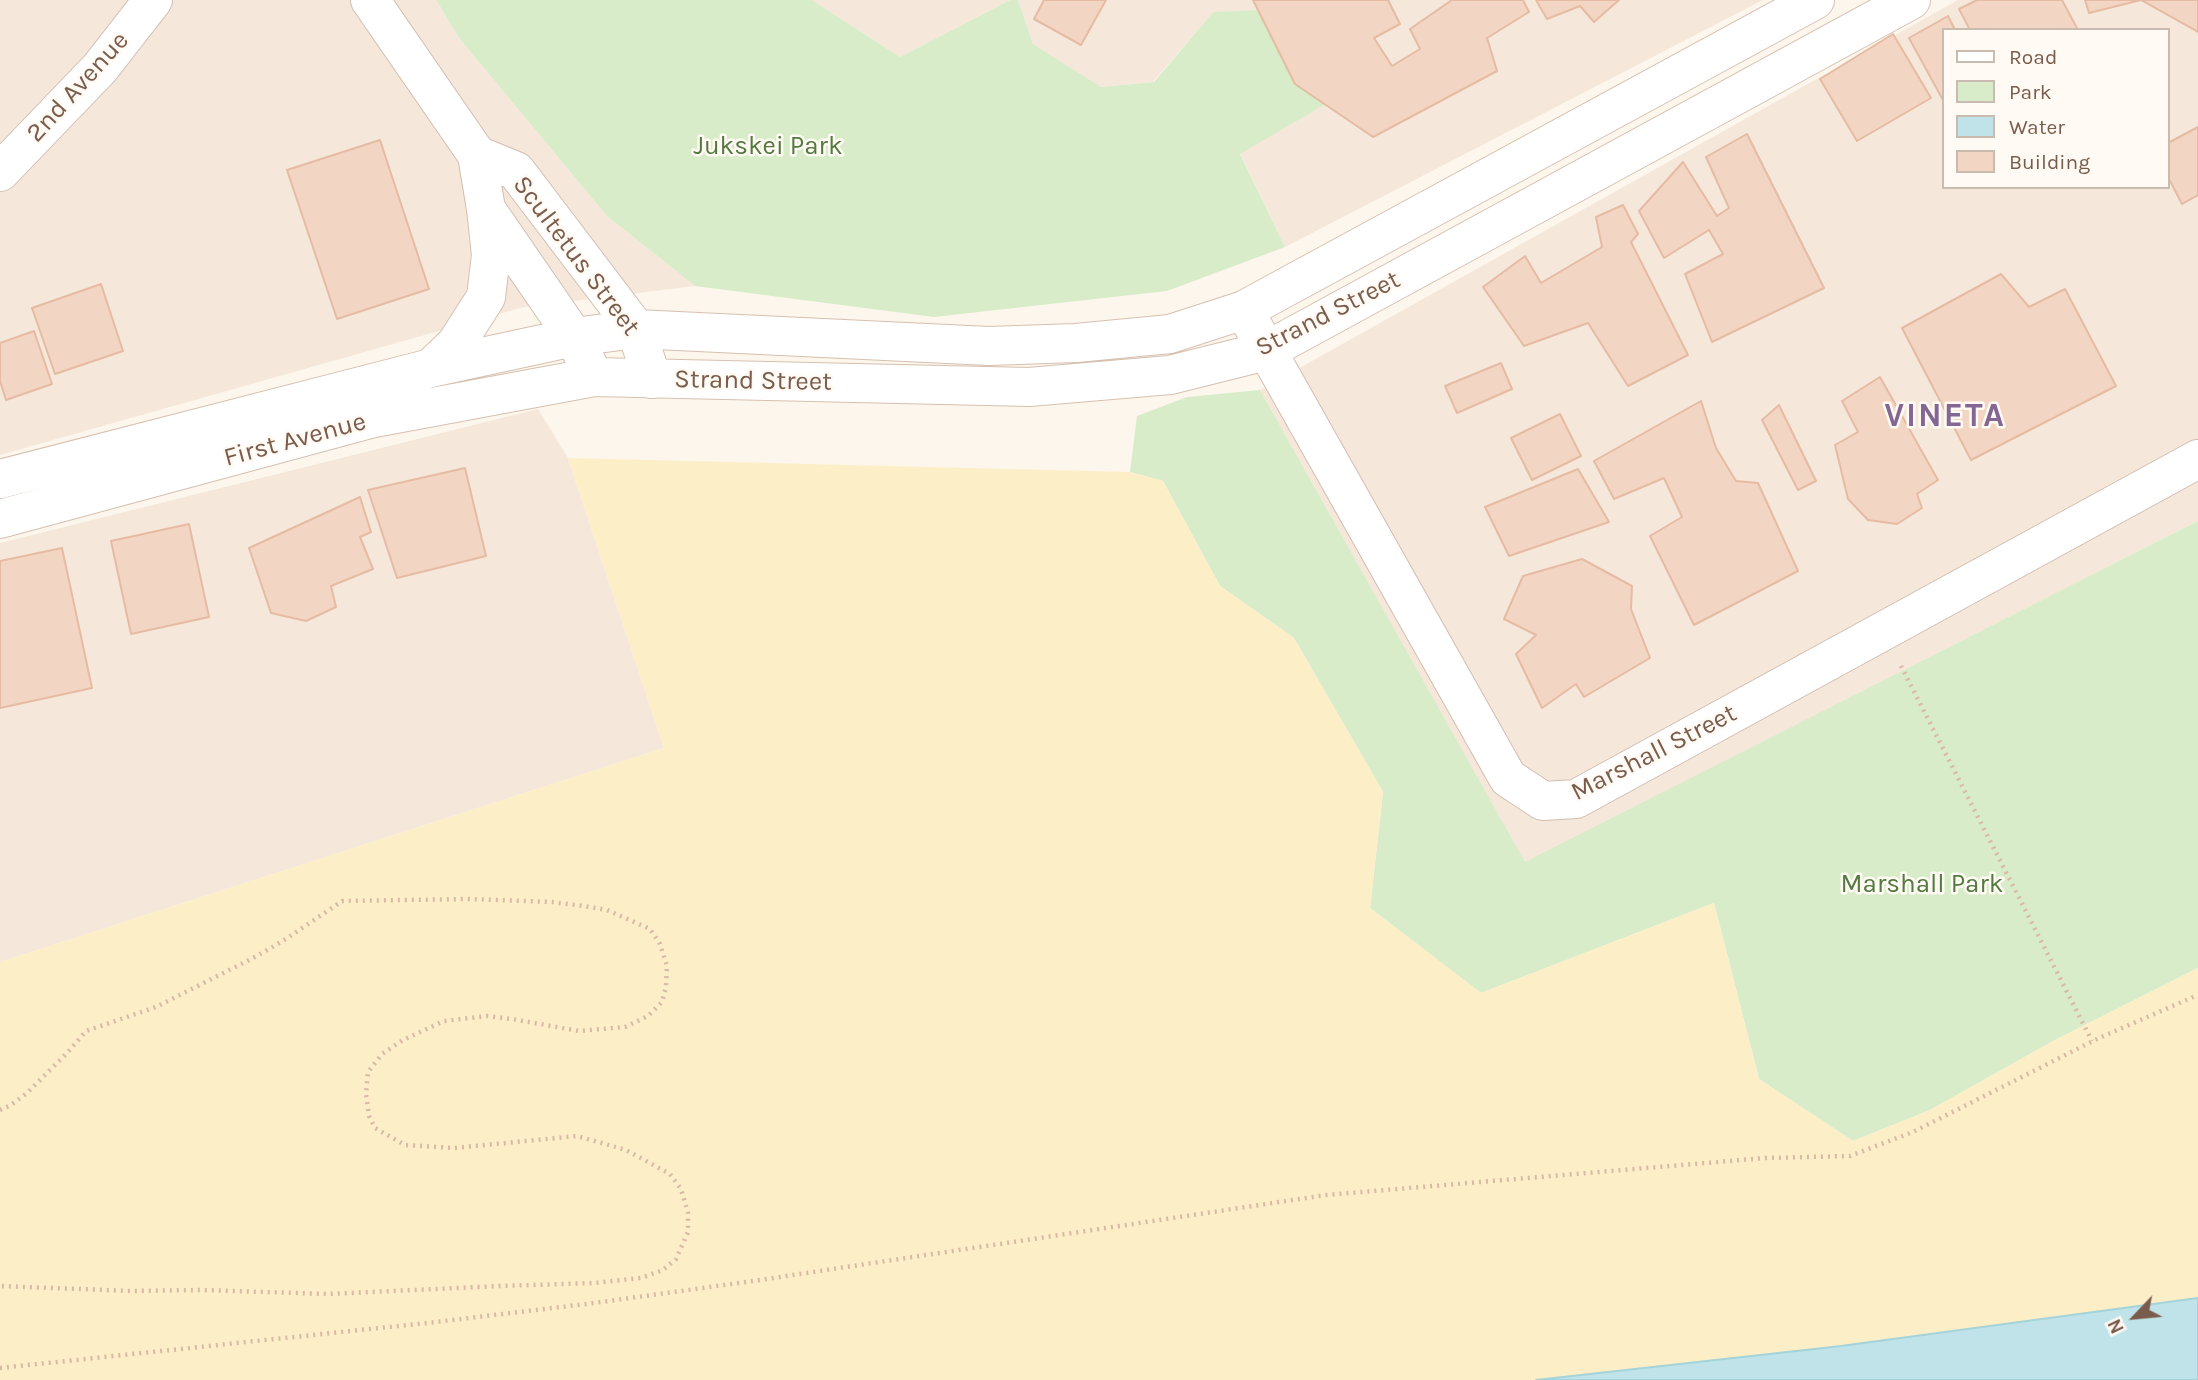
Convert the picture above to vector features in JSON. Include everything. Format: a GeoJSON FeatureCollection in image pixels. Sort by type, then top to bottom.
{"type":"FeatureCollection","features":[{"type":"Feature","properties":{"kind":"street","name":"2nd Avenue"},"geometry":{"type":"LineString","coordinates":[[0,172],[100,68],[153,0]]}},
{"type":"Feature","properties":{"kind":"street","name":"Scultetus Street"},"geometry":{"type":"LineString","coordinates":[[370,0],[477,155],[486,209],[574,337],[594,377]]}},
{"type":"Feature","properties":{"kind":"street","name":"Strand Street"},"geometry":{"type":"LineString","coordinates":[[574,337],[636,329],[989,346],[1076,343],[1170,334],[1244,310],[1815,0]]}},
{"type":"Feature","properties":{"kind":"street","name":"Strand Street"},"geometry":{"type":"LineString","coordinates":[[594,377],[1029,387],[1170,374],[1266,351],[1911,0]]}},
{"type":"Feature","properties":{"kind":"street","name":"Scultetus Street"},"geometry":{"type":"LineString","coordinates":[[477,155],[516,171],[636,329],[652,379]]}},
{"type":"Feature","properties":{"kind":"street"},"geometry":{"type":"LineString","coordinates":[[431,368],[456,344],[486,297],[491,255],[486,209]]}},
{"type":"Feature","properties":{"kind":"street","name":"Marshall Street"},"geometry":{"type":"LineString","coordinates":[[1244,310],[1508,778],[1543,801],[1576,799],[2198,459]]}},
{"type":"Feature","properties":{"kind":"street","name":"First Avenue"},"geometry":{"type":"LineString","coordinates":[[0,479],[431,368],[574,337]]}},
{"type":"Feature","properties":{"kind":"street","name":"First Avenue"},"geometry":{"type":"LineString","coordinates":[[0,519],[374,418],[594,377]]}},
{"type":"Feature","properties":{"kind":"path"},"geometry":{"type":"LineString","coordinates":[[1883,631],[2092,1041]]}},
{"type":"Feature","properties":{"kind":"path"},"geometry":{"type":"LineString","coordinates":[[0,1110],[27,1093],[86,1031],[156,1007],[257,956],[342,901],[467,899],[551,902],[596,908],[607,910],[650,929],[660,944],[667,966],[666,987],[662,1002],[648,1016],[625,1027],[579,1031],[487,1016],[444,1021],[382,1054],[368,1073],[366,1094],[369,1116],[375,1128],[404,1146],[454,1148],[577,1136],[626,1150],[670,1174],[681,1189],[688,1213],[688,1231],[676,1259],[663,1270],[640,1278],[594,1283],[328,1294],[0,1286]]}},
{"type":"Feature","properties":{"kind":"path"},"geometry":{"type":"LineString","coordinates":[[0,1368],[594,1303],[1326,1195],[1765,1158],[1850,1156],[1913,1132],[2092,1041],[2198,995]]}},
{"type":"Feature","properties":{"kind":"shaded area"},"geometry":{"type":"Polygon","coordinates":[[[0,0],[436,0],[459,38],[607,216],[695,286],[524,307],[0,455],[0,0]]]}},
{"type":"Feature","properties":{"kind":"shaded area"},"geometry":{"type":"Polygon","coordinates":[[[812,0],[1010,0],[900,57],[812,0]]]}},
{"type":"Feature","properties":{"kind":"shaded area"},"geometry":{"type":"Polygon","coordinates":[[[1018,0],[1763,0],[1285,247],[1240,153],[1213,12],[1153,82],[1100,87],[1033,44],[1018,0]]]}},
{"type":"Feature","properties":{"kind":"shaded area"},"geometry":{"type":"Polygon","coordinates":[[[1958,0],[2198,0],[2198,521],[1525,863],[1260,390],[1958,0]]]}},
{"type":"Feature","properties":{"kind":"shaded area"},"geometry":{"type":"Polygon","coordinates":[[[538,409],[568,458],[664,748],[0,962],[0,543],[538,409]]]}},
{"type":"Feature","properties":{"kind":"green space","name":"Jukskei Park"},"geometry":{"type":"Polygon","coordinates":[[[436,0],[812,0],[900,57],[1010,0],[1018,0],[1033,44],[1101,87],[1154,82],[1213,12],[1261,10],[1329,102],[1240,154],[1285,247],[1167,291],[934,317],[695,286],[607,216],[459,38],[436,0]]]}},
{"type":"Feature","properties":{"kind":"green space","name":"Marshall Park"},"geometry":{"type":"Polygon","coordinates":[[[1260,390],[1525,862],[2198,521],[2198,968],[2055,1040],[1930,1110],[1853,1141],[1759,1079],[1714,903],[1481,993],[1370,908],[1383,792],[1294,638],[1220,586],[1163,481],[1130,472],[1137,416],[1187,397],[1260,390]]]}},
{"type":"Feature","properties":{"kind":"sand"},"geometry":{"type":"Polygon","coordinates":[[[568,458],[1130,472],[1163,481],[1220,586],[1294,638],[1383,792],[1370,908],[1481,993],[1714,903],[1759,1079],[1853,1141],[1930,1110],[2055,1040],[2198,968],[2198,1298],[1840,1346],[1535,1380],[0,1380],[0,962],[664,748],[568,458]]]}},
{"type":"Feature","properties":{"kind":"water"},"geometry":{"type":"Polygon","coordinates":[[[2198,1298],[2198,1380],[1536,1380],[1841,1346],[2198,1298]]]}},
{"type":"Feature","properties":{"kind":"building"},"geometry":{"type":"Polygon","coordinates":[[[1044,0],[1106,0],[1081,45],[1034,19],[1044,0]]]}},
{"type":"Feature","properties":{"kind":"building"},"geometry":{"type":"Polygon","coordinates":[[[1253,0],[1388,0],[1400,24],[1374,38],[1392,66],[1420,49],[1410,29],[1452,0],[1523,0],[1529,12],[1487,38],[1497,71],[1373,137],[1295,84],[1253,0]]]}},
{"type":"Feature","properties":{"kind":"building"},"geometry":{"type":"Polygon","coordinates":[[[1536,0],[1619,0],[1594,22],[1580,6],[1547,19],[1536,0]]]}},
{"type":"Feature","properties":{"kind":"building"},"geometry":{"type":"Polygon","coordinates":[[[1977,0],[2062,0],[2077,28],[1969,28],[1959,9],[1977,0]]]}},
{"type":"Feature","properties":{"kind":"building"},"geometry":{"type":"Polygon","coordinates":[[[2085,0],[2141,0],[2089,13],[2085,0]]]}},
{"type":"Feature","properties":{"kind":"building"},"geometry":{"type":"Polygon","coordinates":[[[2141,0],[2198,0],[2198,32],[2141,0]]]}},
{"type":"Feature","properties":{"kind":"building"},"geometry":{"type":"Polygon","coordinates":[[[1948,16],[1954,28],[1942,28],[1942,98],[1909,38],[1948,16]]]}},
{"type":"Feature","properties":{"kind":"building"},"geometry":{"type":"Polygon","coordinates":[[[1893,34],[1931,98],[1857,141],[1820,79],[1893,34]]]}},
{"type":"Feature","properties":{"kind":"building"},"geometry":{"type":"Polygon","coordinates":[[[2198,127],[2198,195],[2182,204],[2170,181],[2170,142],[2198,127]]]}},
{"type":"Feature","properties":{"kind":"building"},"geometry":{"type":"Polygon","coordinates":[[[1747,134],[1824,288],[1712,342],[1685,274],[1723,254],[1709,230],[1664,258],[1639,211],[1683,162],[1717,216],[1729,208],[1706,157],[1747,134]]]}},
{"type":"Feature","properties":{"kind":"building"},"geometry":{"type":"Polygon","coordinates":[[[380,140],[429,289],[337,319],[287,170],[380,140]]]}},
{"type":"Feature","properties":{"kind":"building"},"geometry":{"type":"Polygon","coordinates":[[[1623,205],[1638,234],[1631,242],[1688,355],[1628,386],[1588,323],[1524,346],[1483,287],[1525,256],[1541,283],[1602,247],[1596,217],[1623,205]]]}},
{"type":"Feature","properties":{"kind":"building"},"geometry":{"type":"Polygon","coordinates":[[[2001,274],[2029,307],[2065,289],[2116,386],[1971,460],[1902,328],[2001,274]]]}},
{"type":"Feature","properties":{"kind":"building"},"geometry":{"type":"Polygon","coordinates":[[[101,284],[123,351],[55,374],[32,308],[101,284]]]}},
{"type":"Feature","properties":{"kind":"building"},"geometry":{"type":"Polygon","coordinates":[[[34,331],[52,384],[6,400],[0,381],[0,343],[34,331]]]}},
{"type":"Feature","properties":{"kind":"building"},"geometry":{"type":"Polygon","coordinates":[[[1501,363],[1512,389],[1457,413],[1445,386],[1501,363]]]}},
{"type":"Feature","properties":{"kind":"building"},"geometry":{"type":"Polygon","coordinates":[[[1880,377],[1938,480],[1917,494],[1922,508],[1897,524],[1868,520],[1848,499],[1835,445],[1858,432],[1842,401],[1880,377]]]}},
{"type":"Feature","properties":{"kind":"building"},"geometry":{"type":"Polygon","coordinates":[[[1701,401],[1716,448],[1736,481],[1758,483],[1798,571],[1694,625],[1650,536],[1682,517],[1664,478],[1614,499],[1594,461],[1701,401]]]}},
{"type":"Feature","properties":{"kind":"building"},"geometry":{"type":"Polygon","coordinates":[[[1779,405],[1816,481],[1798,490],[1762,420],[1779,405]]]}},
{"type":"Feature","properties":{"kind":"building"},"geometry":{"type":"Polygon","coordinates":[[[1560,414],[1581,456],[1532,480],[1511,438],[1560,414]]]}},
{"type":"Feature","properties":{"kind":"building"},"geometry":{"type":"Polygon","coordinates":[[[465,468],[486,556],[397,578],[368,490],[465,468]]]}},
{"type":"Feature","properties":{"kind":"building"},"geometry":{"type":"Polygon","coordinates":[[[1578,469],[1609,522],[1509,556],[1485,507],[1578,469]]]}},
{"type":"Feature","properties":{"kind":"building"},"geometry":{"type":"Polygon","coordinates":[[[360,497],[371,532],[360,537],[373,569],[331,586],[336,607],[306,621],[271,613],[249,548],[360,497]]]}},
{"type":"Feature","properties":{"kind":"building"},"geometry":{"type":"Polygon","coordinates":[[[189,524],[209,617],[131,634],[111,541],[189,524]]]}},
{"type":"Feature","properties":{"kind":"building"},"geometry":{"type":"Polygon","coordinates":[[[62,548],[92,688],[0,708],[0,561],[62,548]]]}},
{"type":"Feature","properties":{"kind":"building"},"geometry":{"type":"Polygon","coordinates":[[[1582,559],[1632,586],[1631,609],[1650,658],[1584,697],[1576,684],[1542,708],[1516,654],[1536,635],[1504,619],[1523,576],[1582,559]]]}},
{"type":"Feature","properties":{"kind":"district","name":"VINETA"},"geometry":{"type":"Point","coordinates":[1945,417]}}]}
